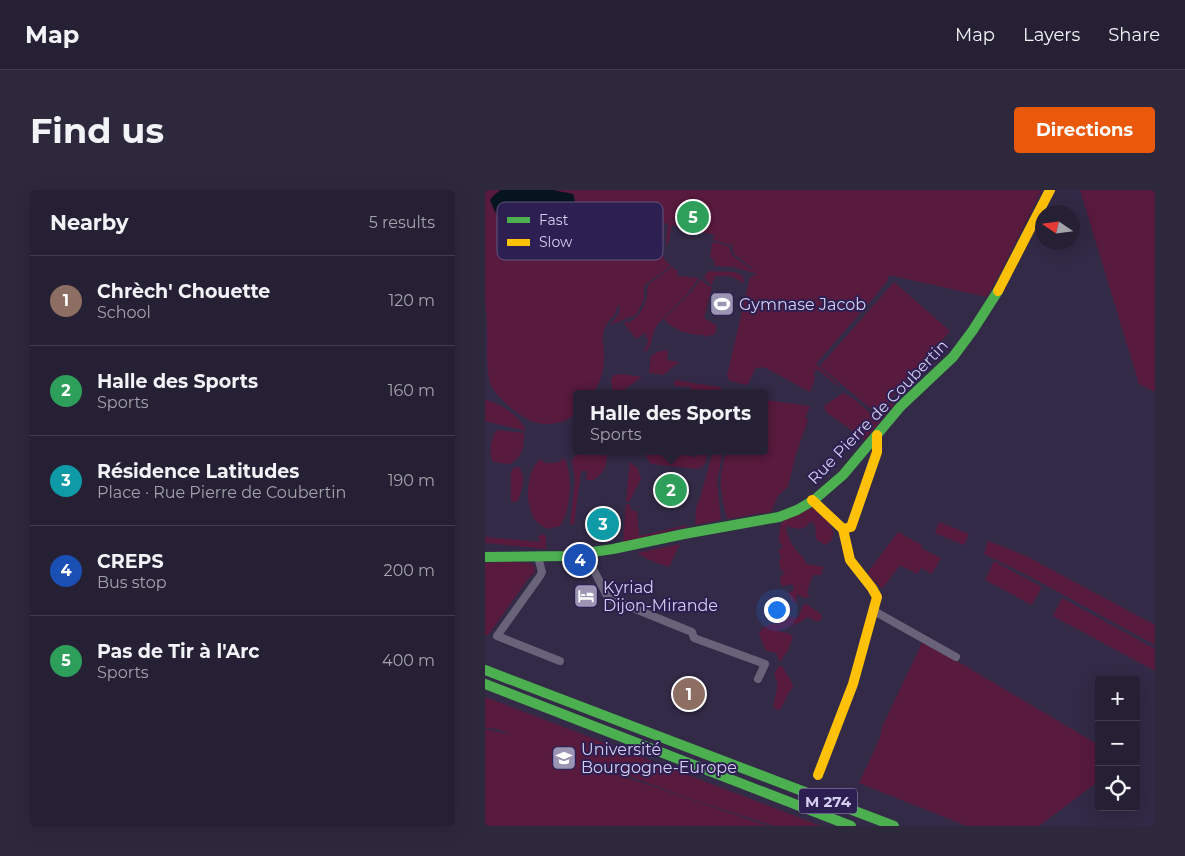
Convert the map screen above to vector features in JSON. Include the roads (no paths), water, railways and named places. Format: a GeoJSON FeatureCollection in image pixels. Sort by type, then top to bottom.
{"type":"FeatureCollection","features":[{"type":"Feature","properties":{"kind":"main road","name":"Rue Pierre de Coubertin"},"geometry":{"type":"LineString","coordinates":[[487,556],[558,557],[613,549],[779,517],[790,514],[812,500],[833,484],[894,414],[961,348],[994,297],[1050,190]]}},
{"type":"Feature","properties":{"kind":"main road"},"geometry":{"type":"LineString","coordinates":[[843,530],[851,527],[877,452],[877,435]]}},
{"type":"Feature","properties":{"kind":"main road"},"geometry":{"type":"LineString","coordinates":[[812,500],[843,530],[850,560],[873,588],[877,597],[853,684],[818,775]]}},
{"type":"Feature","properties":{"kind":"main road","name":"M 274"},"geometry":{"type":"LineString","coordinates":[[485,669],[894,826]]}},
{"type":"Feature","properties":{"kind":"main road","name":"M 274"},"geometry":{"type":"LineString","coordinates":[[485,684],[851,826]]}},
{"type":"Feature","properties":{"kind":"main road"},"geometry":{"type":"LineString","coordinates":[[485,691],[496,694],[508,693]]}},
{"type":"Feature","properties":{"kind":"street"},"geometry":{"type":"LineString","coordinates":[[585,553],[608,598],[693,632],[693,638],[765,664],[758,679]]}},
{"type":"Feature","properties":{"kind":"street"},"geometry":{"type":"LineString","coordinates":[[538,557],[540,576],[497,636],[560,661]]}},
{"type":"Feature","properties":{"kind":"street"},"geometry":{"type":"LineString","coordinates":[[874,611],[956,657]]}},
{"type":"Feature","properties":{"kind":"water"},"geometry":{"type":"Polygon","coordinates":[[[501,190],[553,190],[573,194],[575,202],[497,202],[497,216],[490,200],[501,190]]]}},
{"type":"Feature","properties":{"kind":"place","name":"Pas de Tir à l'Arc"},"geometry":{"type":"Point","coordinates":[693,217]}},
{"type":"Feature","properties":{"kind":"place","name":"Gymnase Jacob"},"geometry":{"type":"Point","coordinates":[722,304]}},
{"type":"Feature","properties":{"kind":"place","name":"Halle des Sports"},"geometry":{"type":"Point","coordinates":[671,490]}},
{"type":"Feature","properties":{"kind":"place","name":"Résidence Latitudes"},"geometry":{"type":"Point","coordinates":[603,524]}},
{"type":"Feature","properties":{"kind":"place","name":"CREPS"},"geometry":{"type":"Point","coordinates":[580,560]}},
{"type":"Feature","properties":{"kind":"place","name":"Kyriad Dijon-Mirande"},"geometry":{"type":"Point","coordinates":[586,596]}},
{"type":"Feature","properties":{"kind":"place","name":"Chrèch' Chouette"},"geometry":{"type":"Point","coordinates":[689,694]}},
{"type":"Feature","properties":{"kind":"place","name":"Université Bourgogne-Europe"},"geometry":{"type":"Point","coordinates":[564,758]}}]}
